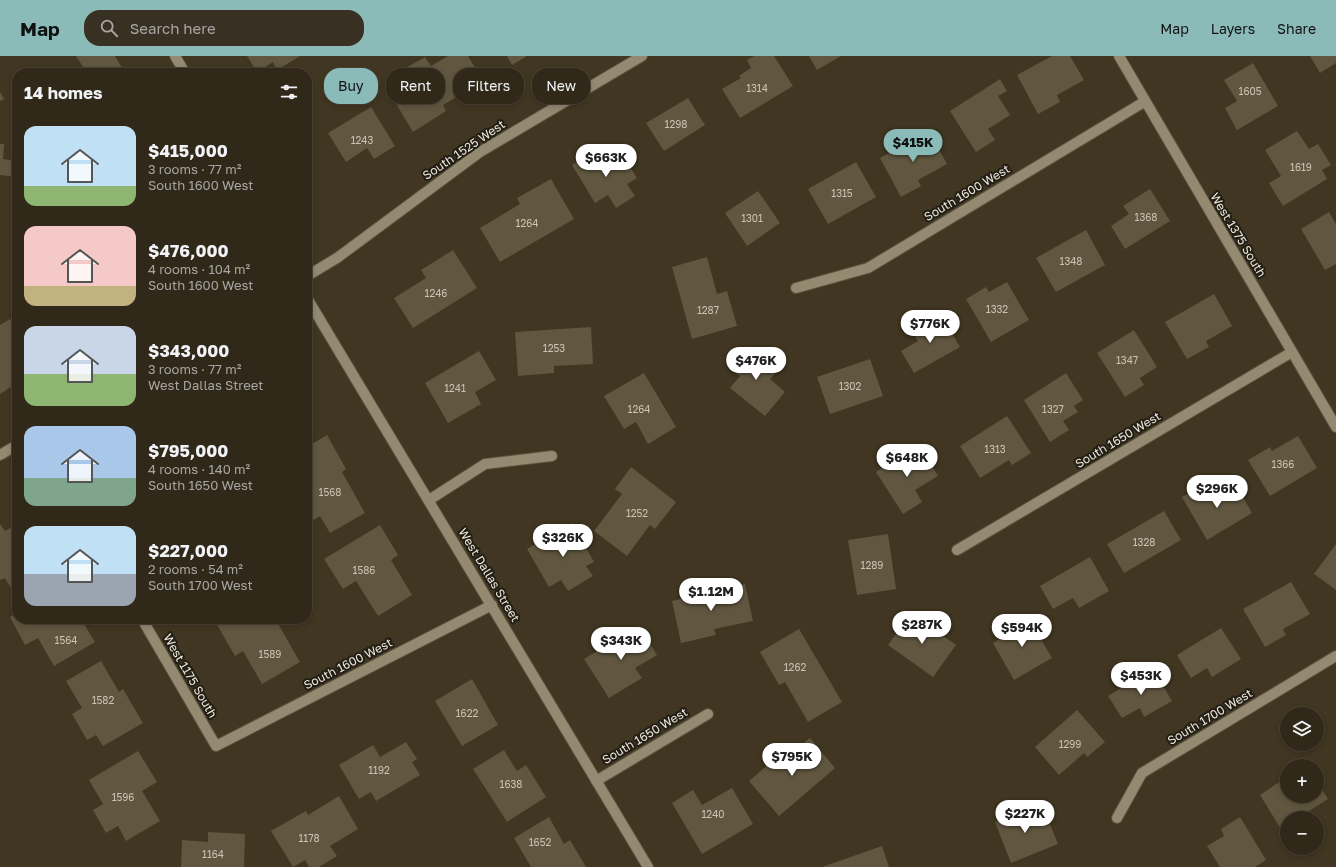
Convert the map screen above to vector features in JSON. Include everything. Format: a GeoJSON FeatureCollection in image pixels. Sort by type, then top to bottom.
{"type":"FeatureCollection","features":[{"type":"Feature","properties":{"kind":"street"},"geometry":{"type":"LineString","coordinates":[[175,56],[182,68]]}},
{"type":"Feature","properties":{"kind":"street","name":"South 1525 West"},"geometry":{"type":"LineString","coordinates":[[312,273],[337,258],[480,152],[642,56]]}},
{"type":"Feature","properties":{"kind":"street","name":"West 1375 South"},"geometry":{"type":"LineString","coordinates":[[1119,56],[1144,102],[1336,427]]}},
{"type":"Feature","properties":{"kind":"street","name":"South 1600 West"},"geometry":{"type":"LineString","coordinates":[[796,288],[868,268],[1144,102]]}},
{"type":"Feature","properties":{"kind":"street","name":"West Dallas Street"},"geometry":{"type":"LineString","coordinates":[[312,306],[648,867]]}},
{"type":"Feature","properties":{"kind":"street","name":"South 1650 West"},"geometry":{"type":"LineString","coordinates":[[957,550],[1292,352]]}},
{"type":"Feature","properties":{"kind":"street"},"geometry":{"type":"LineString","coordinates":[[0,455],[12,448]]}},
{"type":"Feature","properties":{"kind":"street"},"geometry":{"type":"LineString","coordinates":[[429,500],[486,464],[552,456]]}},
{"type":"Feature","properties":{"kind":"street","name":"South 1600 West"},"geometry":{"type":"LineString","coordinates":[[216,746],[492,605]]}},
{"type":"Feature","properties":{"kind":"street","name":"West 1175 South"},"geometry":{"type":"LineString","coordinates":[[145,624],[216,746]]}},
{"type":"Feature","properties":{"kind":"street","name":"South 1700 West"},"geometry":{"type":"LineString","coordinates":[[1117,818],[1142,773],[1336,656]]}},
{"type":"Feature","properties":{"kind":"street","name":"South 1650 West"},"geometry":{"type":"LineString","coordinates":[[596,781],[708,714]]}},
{"type":"Feature","properties":{"kind":"building"},"geometry":{"type":"Polygon","coordinates":[[[76,56],[115,56],[122,68],[84,68],[76,56]]]}},
{"type":"Feature","properties":{"kind":"building"},"geometry":{"type":"Polygon","coordinates":[[[247,56],[300,56],[280,68],[276,68],[273,62],[263,68],[254,68],[247,56]]]}},
{"type":"Feature","properties":{"kind":"building"},"geometry":{"type":"Polygon","coordinates":[[[448,56],[468,56],[475,68],[453,68],[453,99],[445,104],[445,68],[406,68],[425,57],[431,66],[448,56]]]}},
{"type":"Feature","properties":{"kind":"building"},"geometry":{"type":"Polygon","coordinates":[[[507,56],[527,56],[512,65],[507,56]]]}},
{"type":"Feature","properties":{"kind":"building"},"geometry":{"type":"Polygon","coordinates":[[[754,56],[774,56],[793,86],[740,118],[722,89],[741,78],[739,76],[751,68],[747,60],[754,56]]]}},
{"type":"Feature","properties":{"kind":"building"},"geometry":{"type":"Polygon","coordinates":[[[809,56],[841,56],[817,70],[809,56]]]}},
{"type":"Feature","properties":{"kind":"building"},"geometry":{"type":"Polygon","coordinates":[[[1052,56],[1070,56],[1084,80],[1057,95],[1060,102],[1038,114],[1017,75],[1052,56]]]}},
{"type":"Feature","properties":{"kind":"building"},"geometry":{"type":"Polygon","coordinates":[[[1310,56],[1336,56],[1336,63],[1320,73],[1310,56]]]}},
{"type":"Feature","properties":{"kind":"building"},"geometry":{"type":"Polygon","coordinates":[[[1253,63],[1278,106],[1237,130],[1225,108],[1237,101],[1224,80],[1253,63]]]}},
{"type":"Feature","properties":{"kind":"building"},"geometry":{"type":"Polygon","coordinates":[[[1000,79],[1007,91],[998,96],[1010,115],[988,129],[995,140],[976,152],[950,111],[1000,79]]]}},
{"type":"Feature","properties":{"kind":"building"},"geometry":{"type":"Polygon","coordinates":[[[0,92],[4,99],[0,101],[0,92]]]}},
{"type":"Feature","properties":{"kind":"building"},"geometry":{"type":"Polygon","coordinates":[[[688,98],[705,125],[664,151],[646,123],[688,98]]]}},
{"type":"Feature","properties":{"kind":"building"},"geometry":{"type":"Polygon","coordinates":[[[396,104],[445,104],[443,105],[446,111],[413,132],[396,104]]]}},
{"type":"Feature","properties":{"kind":"building"},"geometry":{"type":"Polygon","coordinates":[[[371,107],[395,146],[374,159],[367,148],[346,162],[328,133],[371,107]]]}},
{"type":"Feature","properties":{"kind":"building"},"geometry":{"type":"Polygon","coordinates":[[[929,131],[947,164],[918,180],[921,186],[901,197],[880,158],[929,131]]]}},
{"type":"Feature","properties":{"kind":"building"},"geometry":{"type":"Polygon","coordinates":[[[1297,131],[1309,149],[1318,144],[1331,165],[1322,170],[1327,179],[1283,206],[1269,183],[1281,176],[1265,150],[1297,131]]]}},
{"type":"Feature","properties":{"kind":"building"},"geometry":{"type":"Polygon","coordinates":[[[0,144],[4,144],[3,159],[12,160],[12,176],[0,175],[0,144]]]}},
{"type":"Feature","properties":{"kind":"building"},"geometry":{"type":"Polygon","coordinates":[[[593,151],[600,163],[620,151],[637,178],[627,184],[635,196],[616,208],[608,195],[595,203],[572,165],[593,151]]]}},
{"type":"Feature","properties":{"kind":"building"},"geometry":{"type":"Polygon","coordinates":[[[856,162],[876,197],[828,224],[808,189],[856,162]]]}},
{"type":"Feature","properties":{"kind":"building"},"geometry":{"type":"Polygon","coordinates":[[[551,179],[574,219],[500,262],[480,228],[520,204],[517,198],[551,179]]]}},
{"type":"Feature","properties":{"kind":"building"},"geometry":{"type":"Polygon","coordinates":[[[1150,189],[1170,221],[1125,249],[1111,226],[1129,214],[1123,206],[1150,189]]]}},
{"type":"Feature","properties":{"kind":"building"},"geometry":{"type":"Polygon","coordinates":[[[758,191],[780,223],[747,246],[725,213],[758,191]]]}},
{"type":"Feature","properties":{"kind":"building"},"geometry":{"type":"Polygon","coordinates":[[[1329,212],[1336,224],[1336,264],[1325,270],[1301,229],[1329,212]]]}},
{"type":"Feature","properties":{"kind":"building"},"geometry":{"type":"Polygon","coordinates":[[[1086,230],[1105,265],[1056,292],[1036,258],[1086,230]]]}},
{"type":"Feature","properties":{"kind":"building"},"geometry":{"type":"Polygon","coordinates":[[[453,250],[477,288],[413,328],[394,298],[426,278],[421,270],[453,250]]]}},
{"type":"Feature","properties":{"kind":"building"},"geometry":{"type":"Polygon","coordinates":[[[707,257],[717,294],[727,291],[737,326],[692,339],[672,267],[707,257]]]}},
{"type":"Feature","properties":{"kind":"building"},"geometry":{"type":"Polygon","coordinates":[[[1007,282],[1029,320],[991,342],[966,299],[986,287],[989,292],[1007,282]]]}},
{"type":"Feature","properties":{"kind":"building"},"geometry":{"type":"Polygon","coordinates":[[[1214,294],[1232,326],[1206,341],[1209,347],[1187,359],[1165,322],[1214,294]]]}},
{"type":"Feature","properties":{"kind":"building"},"geometry":{"type":"Polygon","coordinates":[[[941,315],[960,347],[914,373],[901,351],[918,341],[912,331],[941,315]]]}},
{"type":"Feature","properties":{"kind":"building"},"geometry":{"type":"Polygon","coordinates":[[[10,319],[12,322],[12,386],[0,394],[0,325],[10,319]]]}},
{"type":"Feature","properties":{"kind":"building"},"geometry":{"type":"Polygon","coordinates":[[[591,327],[593,364],[554,366],[554,373],[518,376],[515,332],[591,327]]]}},
{"type":"Feature","properties":{"kind":"building"},"geometry":{"type":"Polygon","coordinates":[[[1134,330],[1157,367],[1140,378],[1144,385],[1125,397],[1097,353],[1134,330]]]}},
{"type":"Feature","properties":{"kind":"building"},"geometry":{"type":"Polygon","coordinates":[[[749,346],[778,370],[770,379],[785,392],[765,416],[730,388],[740,376],[730,368],[749,346]]]}},
{"type":"Feature","properties":{"kind":"building"},"geometry":{"type":"Polygon","coordinates":[[[479,351],[496,380],[475,392],[481,404],[448,423],[425,383],[479,351]]]}},
{"type":"Feature","properties":{"kind":"building"},"geometry":{"type":"Polygon","coordinates":[[[870,359],[883,396],[830,414],[817,377],[870,359]]]}},
{"type":"Feature","properties":{"kind":"building"},"geometry":{"type":"Polygon","coordinates":[[[644,373],[676,427],[648,444],[636,422],[624,429],[604,396],[644,373]]]}},
{"type":"Feature","properties":{"kind":"building"},"geometry":{"type":"Polygon","coordinates":[[[1066,373],[1083,400],[1074,406],[1078,412],[1063,421],[1069,430],[1050,442],[1024,400],[1066,373]]]}},
{"type":"Feature","properties":{"kind":"building"},"geometry":{"type":"Polygon","coordinates":[[[1007,416],[1031,453],[1012,465],[1009,460],[980,478],[960,446],[1007,416]]]}},
{"type":"Feature","properties":{"kind":"building"},"geometry":{"type":"Polygon","coordinates":[[[327,435],[346,469],[342,472],[365,513],[330,533],[320,516],[312,521],[312,444],[327,435]]]}},
{"type":"Feature","properties":{"kind":"building"},"geometry":{"type":"Polygon","coordinates":[[[1298,436],[1317,468],[1270,496],[1248,460],[1270,447],[1272,451],[1298,436]]]}},
{"type":"Feature","properties":{"kind":"building"},"geometry":{"type":"Polygon","coordinates":[[[919,445],[938,476],[915,490],[922,502],[903,514],[876,472],[919,445]]]}},
{"type":"Feature","properties":{"kind":"building"},"geometry":{"type":"Polygon","coordinates":[[[631,467],[676,502],[655,529],[650,525],[627,556],[594,531],[622,494],[615,489],[631,467]]]}},
{"type":"Feature","properties":{"kind":"building"},"geometry":{"type":"Polygon","coordinates":[[[1235,483],[1252,513],[1207,540],[1182,497],[1204,485],[1210,497],[1235,483]]]}},
{"type":"Feature","properties":{"kind":"building"},"geometry":{"type":"Polygon","coordinates":[[[1164,511],[1181,540],[1124,573],[1107,544],[1164,511]]]}},
{"type":"Feature","properties":{"kind":"building"},"geometry":{"type":"Polygon","coordinates":[[[572,523],[594,562],[586,566],[593,576],[568,591],[561,580],[549,587],[527,549],[572,523]]]}},
{"type":"Feature","properties":{"kind":"building"},"geometry":{"type":"Polygon","coordinates":[[[0,524],[5,531],[12,527],[12,588],[5,578],[0,580],[0,524]]]}},
{"type":"Feature","properties":{"kind":"building"},"geometry":{"type":"Polygon","coordinates":[[[380,525],[398,555],[391,560],[412,595],[378,616],[356,581],[343,589],[324,559],[380,525]]]}},
{"type":"Feature","properties":{"kind":"building"},"geometry":{"type":"Polygon","coordinates":[[[888,534],[896,589],[857,595],[848,540],[888,534]]]}},
{"type":"Feature","properties":{"kind":"building"},"geometry":{"type":"Polygon","coordinates":[[[1336,544],[1336,590],[1314,574],[1336,544]]]}},
{"type":"Feature","properties":{"kind":"building"},"geometry":{"type":"Polygon","coordinates":[[[1090,557],[1109,591],[1079,608],[1073,598],[1053,609],[1040,586],[1090,557]]]}},
{"type":"Feature","properties":{"kind":"building"},"geometry":{"type":"Polygon","coordinates":[[[1291,582],[1310,614],[1283,629],[1286,635],[1265,647],[1243,609],[1291,582]]]}},
{"type":"Feature","properties":{"kind":"building"},"geometry":{"type":"Polygon","coordinates":[[[745,584],[753,621],[714,629],[716,635],[681,643],[672,601],[745,584]]]}},
{"type":"Feature","properties":{"kind":"building"},"geometry":{"type":"Polygon","coordinates":[[[911,613],[956,645],[933,677],[888,645],[911,613]]]}},
{"type":"Feature","properties":{"kind":"building"},"geometry":{"type":"Polygon","coordinates":[[[1026,614],[1052,658],[1014,680],[993,643],[1010,633],[1006,626],[1026,614]]]}},
{"type":"Feature","properties":{"kind":"building"},"geometry":{"type":"Polygon","coordinates":[[[14,624],[84,624],[95,642],[54,666],[38,638],[25,645],[14,624]]]}},
{"type":"Feature","properties":{"kind":"building"},"geometry":{"type":"Polygon","coordinates":[[[217,624],[278,624],[300,662],[262,684],[243,651],[235,656],[217,624]]]}},
{"type":"Feature","properties":{"kind":"building"},"geometry":{"type":"Polygon","coordinates":[[[639,626],[657,655],[635,668],[642,678],[609,698],[584,659],[639,626]]]}},
{"type":"Feature","properties":{"kind":"building"},"geometry":{"type":"Polygon","coordinates":[[[1221,628],[1241,659],[1212,677],[1207,668],[1191,678],[1177,655],[1221,628]]]}},
{"type":"Feature","properties":{"kind":"building"},"geometry":{"type":"Polygon","coordinates":[[[799,629],[842,702],[808,722],[785,682],[779,685],[760,652],[799,629]]]}},
{"type":"Feature","properties":{"kind":"building"},"geometry":{"type":"Polygon","coordinates":[[[101,661],[119,692],[123,689],[143,723],[103,746],[96,735],[87,740],[72,714],[82,708],[66,681],[101,661]]]}},
{"type":"Feature","properties":{"kind":"building"},"geometry":{"type":"Polygon","coordinates":[[[1153,669],[1172,701],[1144,717],[1140,708],[1122,718],[1108,696],[1153,669]]]}},
{"type":"Feature","properties":{"kind":"building"},"geometry":{"type":"Polygon","coordinates":[[[472,679],[498,725],[462,746],[435,701],[472,679]]]}},
{"type":"Feature","properties":{"kind":"building"},"geometry":{"type":"Polygon","coordinates":[[[1077,710],[1105,742],[1087,757],[1084,753],[1059,775],[1035,747],[1077,710]]]}},
{"type":"Feature","properties":{"kind":"building"},"geometry":{"type":"Polygon","coordinates":[[[810,738],[835,768],[779,816],[749,781],[769,764],[772,768],[810,738]]]}},
{"type":"Feature","properties":{"kind":"building"},"geometry":{"type":"Polygon","coordinates":[[[406,742],[417,759],[412,762],[420,775],[376,801],[371,792],[359,799],[339,765],[373,745],[380,757],[406,742]]]}},
{"type":"Feature","properties":{"kind":"building"},"geometry":{"type":"Polygon","coordinates":[[[504,750],[517,771],[526,765],[546,797],[507,822],[473,769],[504,750]]]}},
{"type":"Feature","properties":{"kind":"building"},"geometry":{"type":"Polygon","coordinates":[[[138,751],[157,782],[142,791],[160,821],[126,841],[118,826],[106,833],[93,810],[103,804],[89,780],[138,751]]]}},
{"type":"Feature","properties":{"kind":"building"},"geometry":{"type":"Polygon","coordinates":[[[1280,782],[1280,803],[1322,803],[1309,811],[1280,811],[1280,827],[1260,795],[1280,782]]]}},
{"type":"Feature","properties":{"kind":"building"},"geometry":{"type":"Polygon","coordinates":[[[732,788],[753,824],[702,854],[672,803],[693,790],[702,805],[732,788]]]}},
{"type":"Feature","properties":{"kind":"building"},"geometry":{"type":"Polygon","coordinates":[[[1324,793],[1328,799],[1324,802],[1324,793]]]}},
{"type":"Feature","properties":{"kind":"building"},"geometry":{"type":"Polygon","coordinates":[[[339,796],[358,829],[330,846],[337,856],[319,867],[309,867],[305,860],[293,867],[271,831],[306,811],[308,815],[339,796]]]}},
{"type":"Feature","properties":{"kind":"building"},"geometry":{"type":"Polygon","coordinates":[[[1036,805],[1045,826],[1050,824],[1058,844],[1011,863],[995,822],[1036,805]]]}},
{"type":"Feature","properties":{"kind":"building"},"geometry":{"type":"Polygon","coordinates":[[[549,817],[564,844],[570,840],[586,867],[531,867],[514,838],[549,817]]]}},
{"type":"Feature","properties":{"kind":"building"},"geometry":{"type":"Polygon","coordinates":[[[1240,817],[1266,860],[1255,867],[1220,867],[1207,846],[1224,836],[1221,829],[1240,817]]]}},
{"type":"Feature","properties":{"kind":"building"},"geometry":{"type":"Polygon","coordinates":[[[208,832],[245,834],[244,867],[181,867],[182,840],[208,842],[208,832]]]}},
{"type":"Feature","properties":{"kind":"building"},"geometry":{"type":"Polygon","coordinates":[[[882,846],[889,867],[822,867],[882,846]]]}}]}
